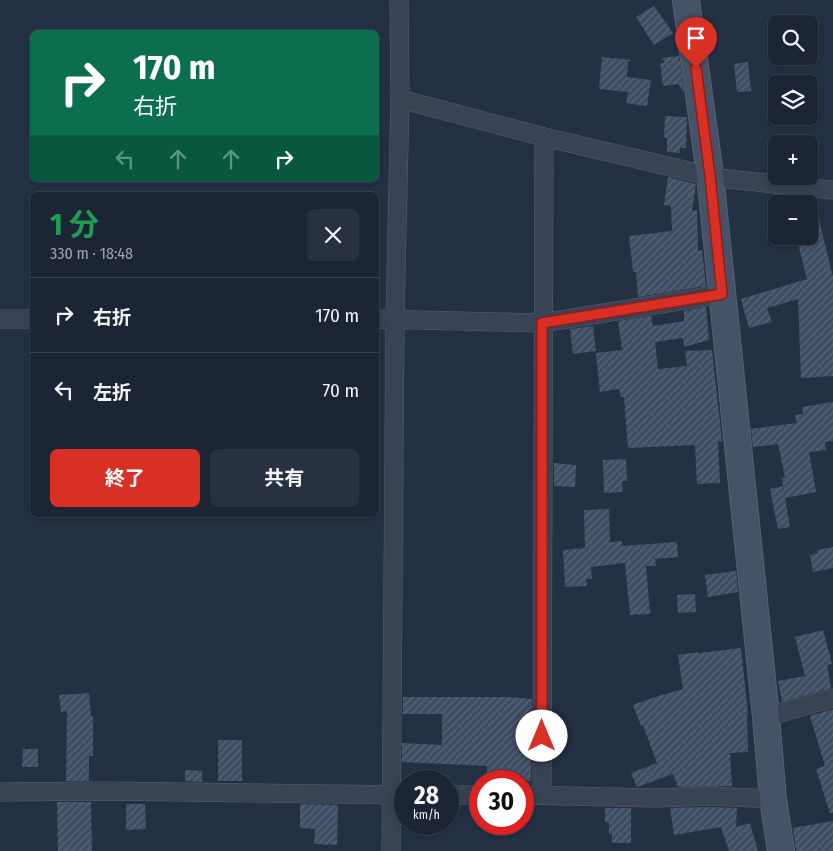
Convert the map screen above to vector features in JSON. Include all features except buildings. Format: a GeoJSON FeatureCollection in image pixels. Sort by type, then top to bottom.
{"type":"FeatureCollection","features":[{"type":"Feature","properties":{"kind":"street"},"geometry":{"type":"LineString","coordinates":[[398,770],[395,319],[400,99],[399,0]]}},
{"type":"Feature","properties":{"kind":"street"},"geometry":{"type":"LineString","coordinates":[[686,0],[710,176],[773,799],[781,851]]}},
{"type":"Feature","properties":{"kind":"street"},"geometry":{"type":"LineString","coordinates":[[400,99],[544,137],[718,178],[833,190]]}},
{"type":"Feature","properties":{"kind":"street"},"geometry":{"type":"LineString","coordinates":[[542,795],[544,137]]}},
{"type":"Feature","properties":{"kind":"street"},"geometry":{"type":"LineString","coordinates":[[379,319],[542,323],[722,294]]}},
{"type":"Feature","properties":{"kind":"street"},"geometry":{"type":"LineString","coordinates":[[0,319],[30,319]]}},
{"type":"Feature","properties":{"kind":"street"},"geometry":{"type":"LineString","coordinates":[[766,717],[833,698]]}},
{"type":"Feature","properties":{"kind":"street"},"geometry":{"type":"LineString","coordinates":[[0,792],[394,795]]}},
{"type":"Feature","properties":{"kind":"street"},"geometry":{"type":"LineString","coordinates":[[534,795],[655,798],[710,796],[773,799]]}},
{"type":"Feature","properties":{"kind":"street"},"geometry":{"type":"LineString","coordinates":[[391,851],[394,827]]}},
{"type":"Feature","properties":{"kind":"route"},"geometry":{"type":"LineString","coordinates":[[542,736],[542,323],[722,294],[710,176],[696,68]]}}]}
